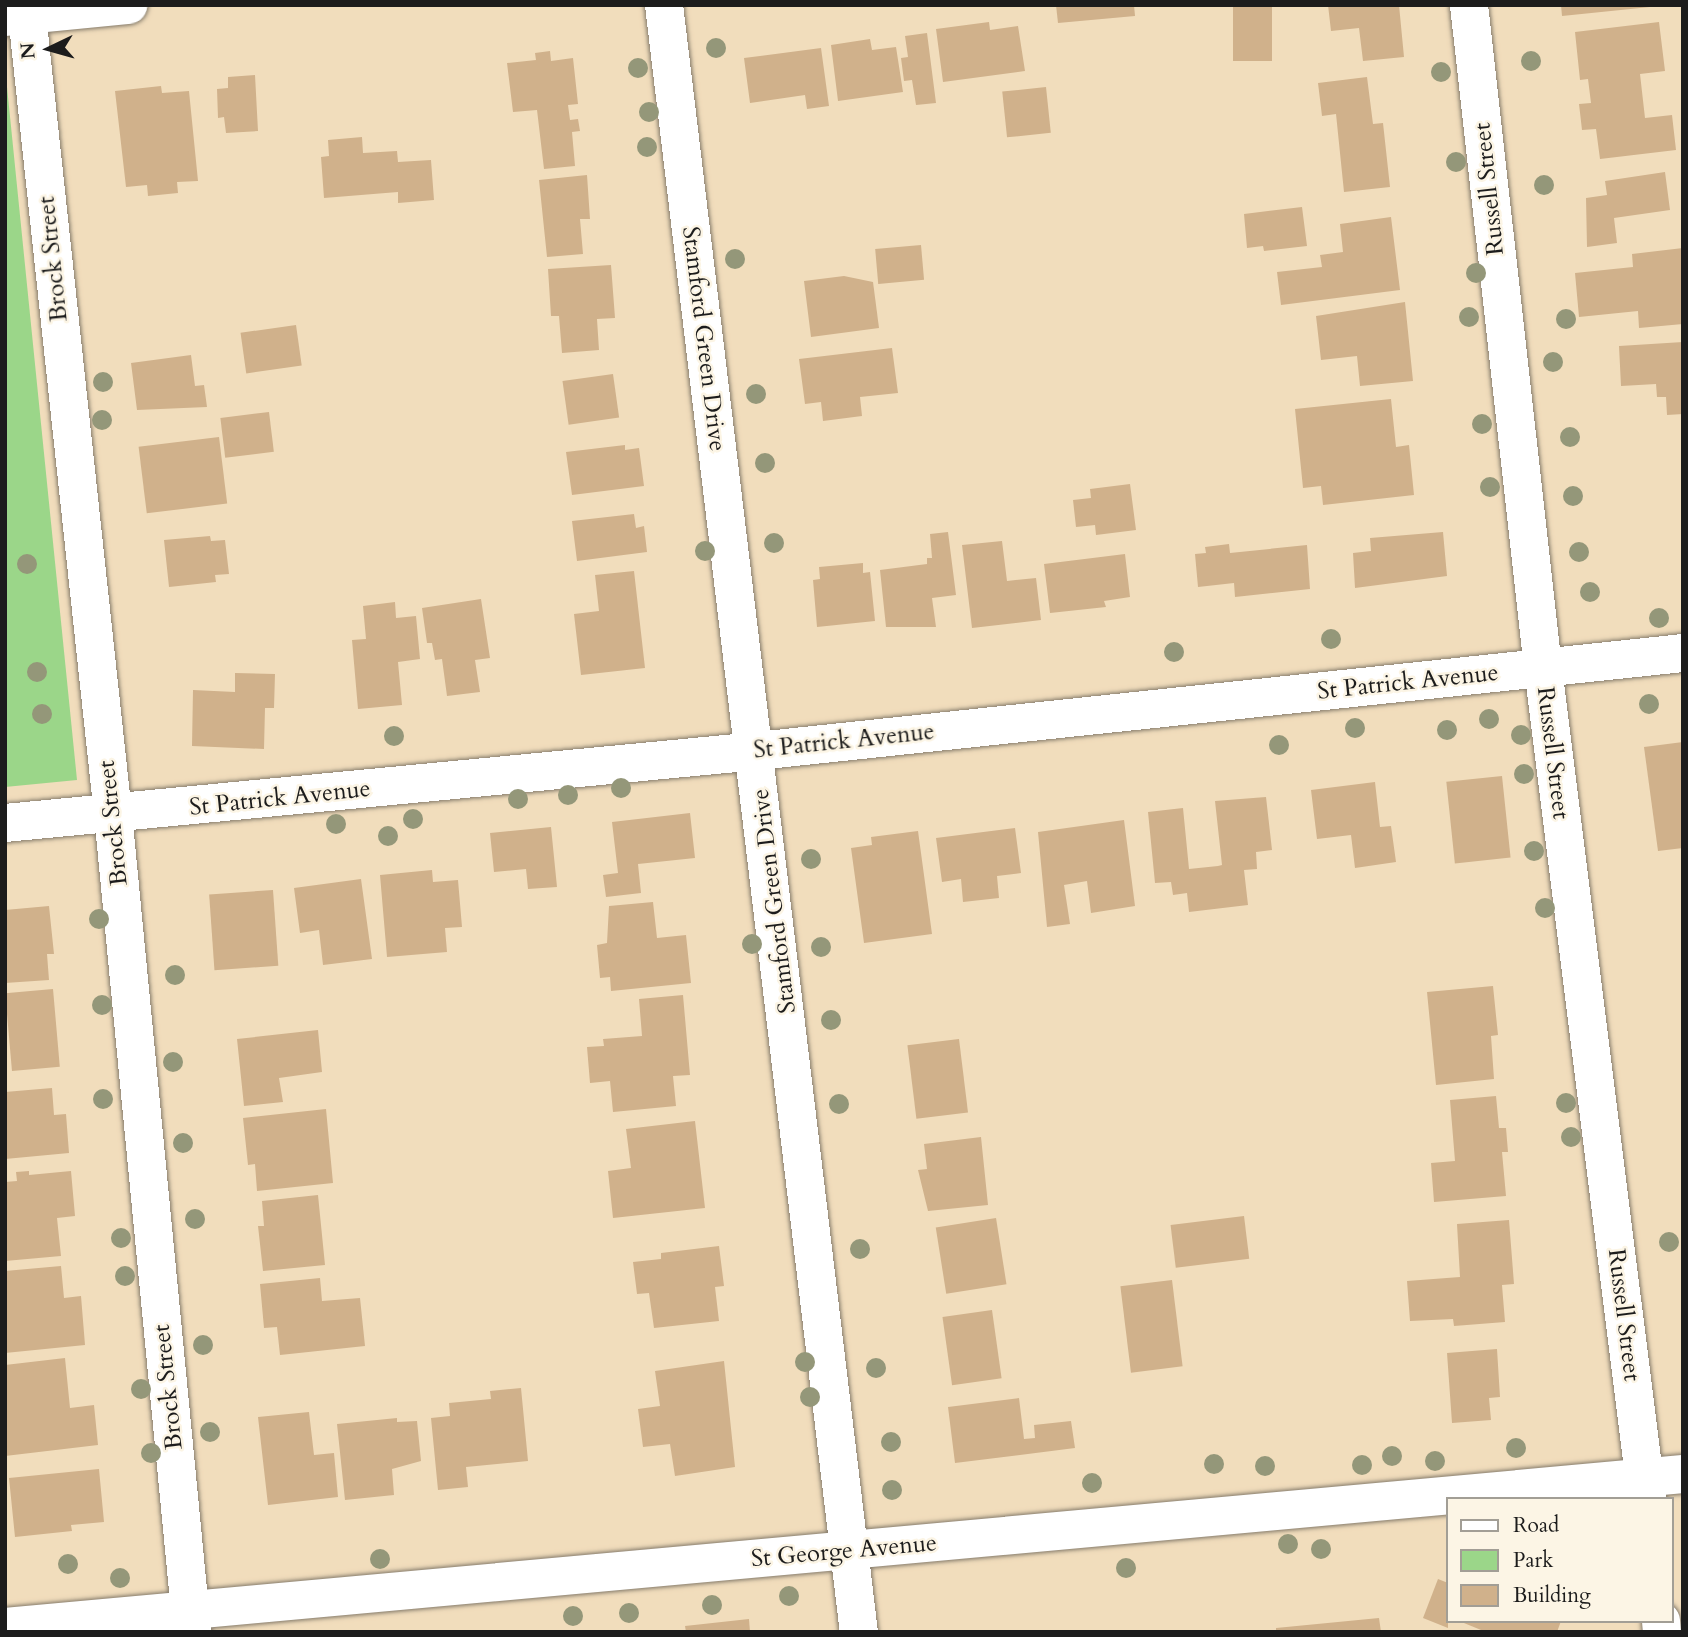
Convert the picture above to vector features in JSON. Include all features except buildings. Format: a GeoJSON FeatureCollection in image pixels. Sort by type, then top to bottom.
{"type":"FeatureCollection","features":[{"type":"Feature","properties":{"kind":"street"},"geometry":{"type":"LineString","coordinates":[[16,16],[128,5]]}},
{"type":"Feature","properties":{"kind":"street","name":"Stamford Green Drive"},"geometry":{"type":"LineString","coordinates":[[664,5],[757,751],[859,1632]]}},
{"type":"Feature","properties":{"kind":"street","name":"Russell Street"},"geometry":{"type":"LineString","coordinates":[[1469,5],[1542,668],[1645,1488]]}},
{"type":"Feature","properties":{"kind":"street","name":"Brock Street"},"geometry":{"type":"LineString","coordinates":[[16,16],[113,814],[191,1622]]}},
{"type":"Feature","properties":{"kind":"street","name":"St Patrick Avenue"},"geometry":{"type":"LineString","coordinates":[[5,823],[757,751],[1683,653]]}},
{"type":"Feature","properties":{"kind":"street","name":"St George Avenue"},"geometry":{"type":"LineString","coordinates":[[1529,1497],[1645,1488],[1683,1474]]}},
{"type":"Feature","properties":{"kind":"street","name":"St George Avenue"},"geometry":{"type":"LineString","coordinates":[[5,1627],[191,1622],[849,1550],[1446,1504]]}},
{"type":"Feature","properties":{"kind":"green space"},"geometry":{"type":"Polygon","coordinates":[[[5,67],[77,780],[5,787],[5,67]]]}}]}
